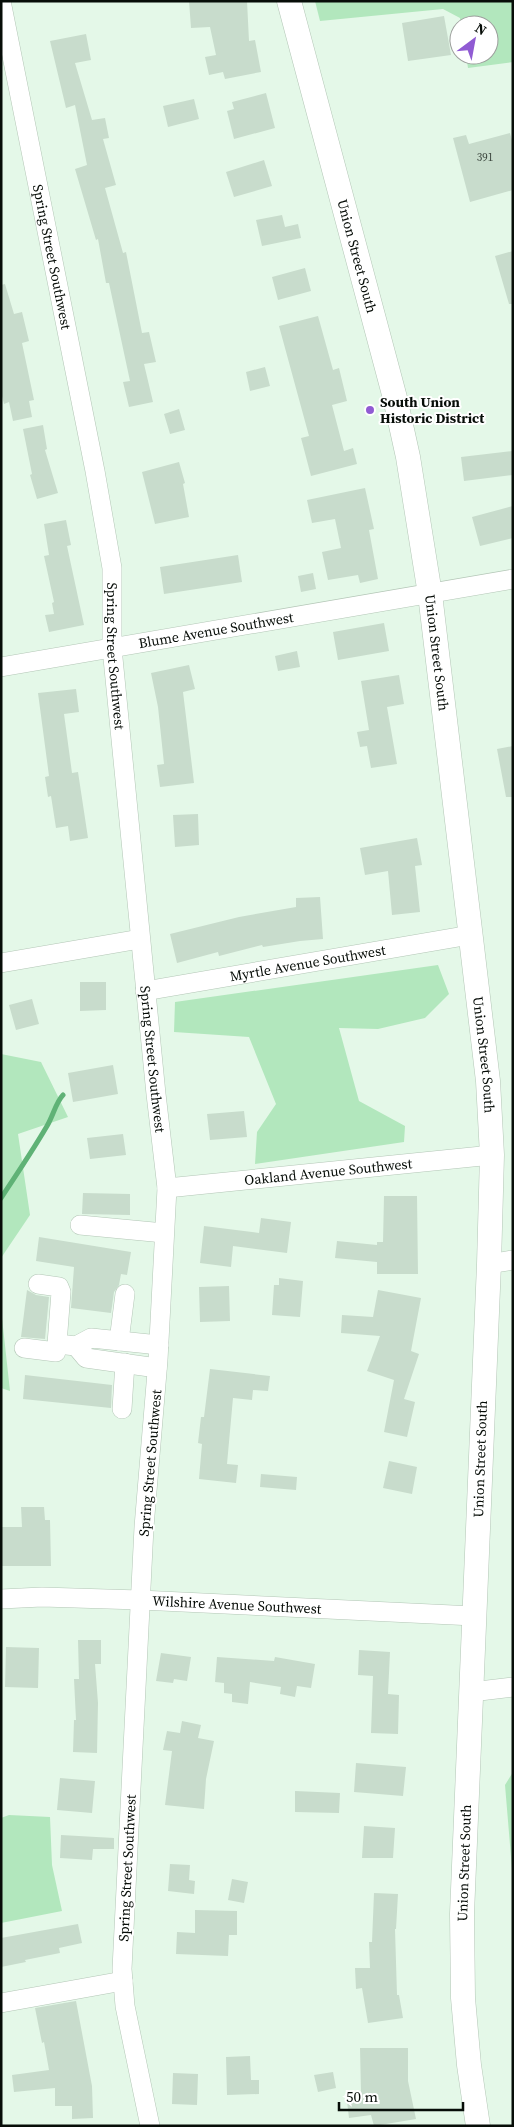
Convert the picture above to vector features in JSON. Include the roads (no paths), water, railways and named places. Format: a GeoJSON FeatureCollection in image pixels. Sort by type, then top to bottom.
{"type":"FeatureCollection","features":[{"type":"Feature","properties":{"kind":"main road","name":"Union Street South"},"geometry":{"type":"LineString","coordinates":[[289,1],[395,398],[408,457],[430,594],[488,1081],[492,1155],[489,1264],[462,1914],[463,1979],[469,2065],[478,2126]]}},
{"type":"Feature","properties":{"kind":"street","name":"Spring Street Southwest"},"geometry":{"type":"LineString","coordinates":[[1,1],[93,462],[112,568],[112,648],[140,939],[167,1188],[158,1368],[140,1600],[122,1969],[125,2006],[150,2126]]}},
{"type":"Feature","properties":{"kind":"street","name":"Blume Avenue Southwest"},"geometry":{"type":"LineString","coordinates":[[1,667],[513,579]]}},
{"type":"Feature","properties":{"kind":"street","name":"Myrtle Avenue Southwest"},"geometry":{"type":"LineString","coordinates":[[146,991],[470,935]]}},
{"type":"Feature","properties":{"kind":"street"},"geometry":{"type":"LineString","coordinates":[[1,963],[140,939]]}},
{"type":"Feature","properties":{"kind":"street","name":"Oakland Avenue Southwest"},"geometry":{"type":"LineString","coordinates":[[167,1188],[492,1155]]}},
{"type":"Feature","properties":{"kind":"street"},"geometry":{"type":"LineString","coordinates":[[80,1225],[164,1233]]}},
{"type":"Feature","properties":{"kind":"street"},"geometry":{"type":"LineString","coordinates":[[489,1264],[513,1260]]}},
{"type":"Feature","properties":{"kind":"street"},"geometry":{"type":"LineString","coordinates":[[24,1348],[56,1352],[61,1292],[59,1287],[38,1284]]}},
{"type":"Feature","properties":{"kind":"street"},"geometry":{"type":"LineString","coordinates":[[119,1341],[125,1294]]}},
{"type":"Feature","properties":{"kind":"street"},"geometry":{"type":"LineString","coordinates":[[57,1344],[76,1346],[91,1338],[159,1345]]}},
{"type":"Feature","properties":{"kind":"street"},"geometry":{"type":"LineString","coordinates":[[76,1346],[86,1358],[158,1368]]}},
{"type":"Feature","properties":{"kind":"street"},"geometry":{"type":"LineString","coordinates":[[122,1409],[125,1363]]}},
{"type":"Feature","properties":{"kind":"street","name":"Wilshire Avenue Southwest"},"geometry":{"type":"LineString","coordinates":[[1,1599],[42,1597],[140,1600],[474,1616]]}},
{"type":"Feature","properties":{"kind":"street"},"geometry":{"type":"LineString","coordinates":[[471,1692],[513,1687]]}},
{"type":"Feature","properties":{"kind":"street"},"geometry":{"type":"LineString","coordinates":[[1,2003],[123,1981]]}},
{"type":"Feature","properties":{"kind":"waterway"},"geometry":{"type":"LineString","coordinates":[[1,1198],[42,1135],[58,1101],[63,1095]]}},
{"type":"Feature","properties":{"kind":"place","name":"South Union Historic District"},"geometry":{"type":"Point","coordinates":[370,410]}}]}
